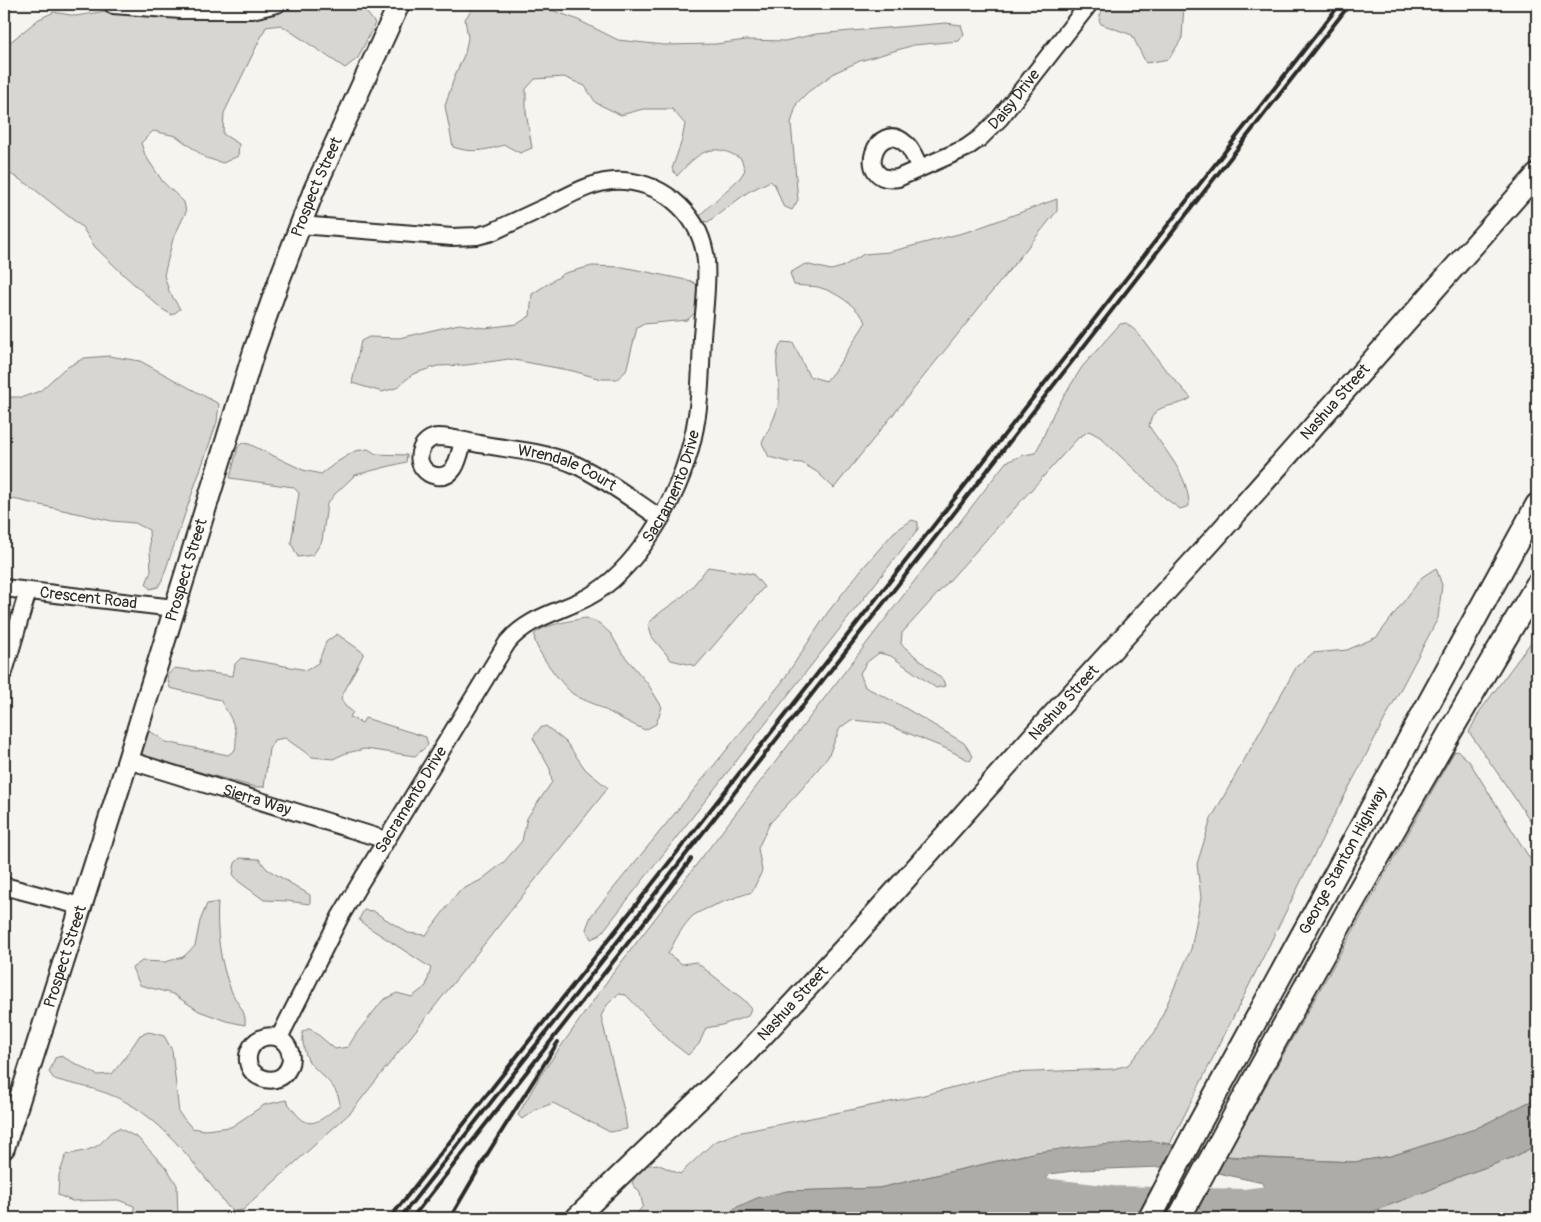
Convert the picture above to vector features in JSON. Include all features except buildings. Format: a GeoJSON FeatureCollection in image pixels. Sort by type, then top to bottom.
{"type":"FeatureCollection","features":[{"type":"Feature","properties":{"kind":"highway","name":"George Stanton Highway"},"geometry":{"type":"LineString","coordinates":[[1150,1218],[1197,1128],[1537,505]]}},
{"type":"Feature","properties":{"kind":"highway","name":"George Stanton Highway"},"geometry":{"type":"LineString","coordinates":[[1179,1218],[1338,927],[1473,692],[1537,585]]}},
{"type":"Feature","properties":{"kind":"main road","name":"Prospect Street"},"geometry":{"type":"LineString","coordinates":[[4,1148],[128,760],[251,360],[314,190],[397,4]]}},
{"type":"Feature","properties":{"kind":"main road","name":"Nashua Street"},"geometry":{"type":"LineString","coordinates":[[576,1218],[744,1056],[848,944],[1036,733],[1212,541],[1537,174]]}},
{"type":"Feature","properties":{"kind":"street"},"geometry":{"type":"LineString","coordinates":[[113,5],[181,10],[252,10],[277,4]]}},
{"type":"Feature","properties":{"kind":"street","name":"Daisy Drive"},"geometry":{"type":"LineString","coordinates":[[920,168],[966,148],[991,128],[1089,4]]}},
{"type":"Feature","properties":{"kind":"street","name":"Sacramento Drive"},"geometry":{"type":"LineString","coordinates":[[279,1038],[340,917],[514,635],[531,622],[590,596],[612,580],[642,547],[669,503],[685,467],[698,413],[706,270],[704,249],[697,229],[686,212],[671,198],[653,188],[638,183],[622,181],[602,183],[582,189],[492,232],[464,238],[300,225]]}},
{"type":"Feature","properties":{"kind":"street","name":"Wrendale Court"},"geometry":{"type":"LineString","coordinates":[[463,441],[546,456],[576,465],[660,518]]}},
{"type":"Feature","properties":{"kind":"street","name":"Crescent Road"},"geometry":{"type":"LineString","coordinates":[[4,588],[174,608]]}},
{"type":"Feature","properties":{"kind":"street"},"geometry":{"type":"LineString","coordinates":[[4,672],[28,591]]}},
{"type":"Feature","properties":{"kind":"street","name":"Sierra Way"},"geometry":{"type":"LineString","coordinates":[[128,760],[386,840]]}},
{"type":"Feature","properties":{"kind":"street"},"geometry":{"type":"LineString","coordinates":[[4,886],[80,906]]}},
{"type":"Feature","properties":{"kind":"shaded area"},"geometry":{"type":"Polygon","coordinates":[[[295,4],[356,4],[363,8],[375,23],[358,58],[345,68],[281,25],[266,27],[224,113],[223,134],[239,144],[238,156],[223,163],[206,158],[176,136],[153,131],[141,143],[145,155],[163,182],[184,202],[186,212],[173,239],[164,275],[169,291],[180,309],[172,315],[162,309],[95,247],[82,227],[29,185],[4,170],[4,47],[39,19],[54,12],[76,16],[106,11],[240,18],[263,17],[295,4]]]}},
{"type":"Feature","properties":{"kind":"shaded area"},"geometry":{"type":"Polygon","coordinates":[[[476,4],[535,4],[576,19],[618,40],[664,45],[716,44],[746,40],[785,41],[816,34],[946,23],[961,25],[964,34],[959,41],[914,45],[860,61],[836,72],[808,92],[797,103],[791,123],[798,200],[792,210],[783,206],[775,185],[770,181],[748,192],[708,222],[702,221],[700,216],[740,178],[745,170],[741,159],[721,150],[713,150],[692,161],[677,176],[672,169],[682,140],[685,124],[672,109],[643,109],[621,115],[596,103],[585,86],[564,77],[535,79],[526,89],[526,112],[532,148],[520,153],[505,145],[473,151],[453,147],[445,106],[455,75],[465,53],[468,38],[465,19],[476,4]]]}},
{"type":"Feature","properties":{"kind":"shaded area"},"geometry":{"type":"Polygon","coordinates":[[[1103,4],[1184,4],[1182,38],[1169,59],[1146,63],[1132,35],[1101,24],[1099,20],[1103,4]]]}},
{"type":"Feature","properties":{"kind":"shaded area"},"geometry":{"type":"Polygon","coordinates":[[[1057,199],[1057,211],[834,488],[817,472],[802,463],[788,462],[769,457],[762,443],[778,405],[777,356],[782,342],[793,343],[809,376],[826,381],[838,366],[866,322],[851,305],[832,292],[818,287],[794,285],[790,273],[805,264],[831,270],[842,267],[864,254],[889,252],[970,231],[1057,199]]]}},
{"type":"Feature","properties":{"kind":"shaded area"},"geometry":{"type":"Polygon","coordinates":[[[592,266],[623,267],[691,281],[699,286],[695,313],[687,320],[644,324],[637,328],[626,371],[617,379],[601,379],[573,371],[509,359],[467,365],[437,366],[413,374],[396,388],[382,392],[352,383],[361,341],[369,337],[399,338],[459,324],[485,328],[517,324],[530,316],[532,294],[565,273],[592,266]]]}},
{"type":"Feature","properties":{"kind":"shaded area"},"geometry":{"type":"Polygon","coordinates":[[[1126,323],[1137,332],[1164,368],[1191,398],[1185,402],[1155,412],[1149,426],[1181,474],[1188,495],[1189,506],[1180,509],[1165,498],[1100,437],[1089,431],[1078,438],[902,633],[901,644],[943,680],[945,686],[936,688],[891,656],[879,653],[867,662],[860,673],[865,687],[895,702],[964,743],[973,756],[970,761],[947,749],[883,723],[851,720],[840,728],[828,757],[770,823],[758,848],[762,871],[752,892],[694,915],[676,938],[668,954],[682,964],[696,962],[744,1000],[751,1008],[748,1016],[722,1025],[706,1028],[699,1044],[688,1055],[671,1042],[626,995],[618,994],[607,1005],[601,1016],[627,1129],[610,1132],[553,1103],[535,1110],[522,1119],[518,1115],[540,1076],[610,977],[1006,462],[1035,453],[1054,412],[1082,367],[1120,324],[1126,323]]]}},
{"type":"Feature","properties":{"kind":"shaded area"},"geometry":{"type":"Polygon","coordinates":[[[109,356],[140,361],[219,404],[217,422],[162,580],[158,587],[150,589],[146,584],[151,571],[149,530],[135,523],[112,521],[4,497],[4,397],[23,397],[40,391],[64,369],[84,358],[109,356]]]}},
{"type":"Feature","properties":{"kind":"shaded area"},"geometry":{"type":"Polygon","coordinates":[[[242,443],[249,444],[303,470],[321,474],[355,451],[368,449],[376,454],[407,455],[406,462],[355,475],[327,504],[322,541],[313,555],[298,557],[291,543],[299,493],[293,487],[230,478],[238,447],[242,443]]]}},
{"type":"Feature","properties":{"kind":"shaded area"},"geometry":{"type":"Polygon","coordinates":[[[912,520],[918,522],[918,529],[600,935],[591,939],[586,929],[591,916],[782,682],[828,612],[861,570],[894,532],[912,520]]]}},
{"type":"Feature","properties":{"kind":"shaded area"},"geometry":{"type":"Polygon","coordinates":[[[708,567],[753,574],[764,587],[696,666],[671,660],[652,637],[648,624],[659,613],[687,592],[708,567]]]}},
{"type":"Feature","properties":{"kind":"shaded area"},"geometry":{"type":"Polygon","coordinates":[[[1436,568],[1442,585],[1438,618],[1325,833],[1170,1144],[1153,1141],[1037,1152],[879,1188],[787,1191],[735,1208],[724,1218],[633,1218],[643,1206],[640,1193],[632,1183],[641,1166],[657,1164],[680,1174],[714,1142],[737,1133],[924,1095],[1007,1073],[1113,1069],[1128,1065],[1155,1032],[1191,949],[1201,898],[1197,864],[1211,819],[1297,666],[1313,653],[1347,650],[1377,637],[1422,577],[1436,568]]]}},
{"type":"Feature","properties":{"kind":"shaded area"},"geometry":{"type":"Polygon","coordinates":[[[586,618],[599,623],[611,634],[622,653],[648,684],[662,707],[656,724],[645,730],[575,695],[562,683],[542,656],[535,639],[535,634],[538,631],[559,623],[586,618]]]}},
{"type":"Feature","properties":{"kind":"shaded area"},"geometry":{"type":"Polygon","coordinates":[[[337,634],[364,653],[341,698],[345,706],[353,712],[350,717],[362,723],[365,718],[426,737],[428,745],[415,756],[365,749],[346,753],[333,759],[312,757],[285,738],[274,740],[269,749],[264,787],[255,787],[144,757],[141,752],[145,738],[150,731],[166,742],[228,755],[235,750],[235,730],[231,718],[220,700],[170,688],[167,676],[174,668],[233,676],[235,664],[241,658],[307,670],[318,663],[326,642],[337,634]]]}},
{"type":"Feature","properties":{"kind":"shaded area"},"geometry":{"type":"Polygon","coordinates":[[[1537,634],[1537,830],[1469,732],[1480,711],[1537,634]]]}},
{"type":"Feature","properties":{"kind":"shaded area"},"geometry":{"type":"Polygon","coordinates":[[[546,726],[566,742],[586,770],[608,788],[351,1112],[243,1210],[236,1211],[228,1207],[175,1141],[143,1113],[126,1102],[106,1093],[54,1079],[49,1072],[55,1058],[61,1056],[97,1075],[112,1074],[140,1035],[149,1032],[164,1036],[172,1050],[179,1113],[192,1128],[205,1130],[231,1127],[264,1105],[286,1100],[293,1110],[305,1121],[317,1122],[323,1118],[340,1105],[339,1098],[329,1082],[308,1060],[302,1032],[310,1028],[335,1049],[348,1047],[383,1000],[397,993],[412,997],[426,986],[431,968],[362,923],[359,919],[364,910],[373,911],[408,933],[426,935],[459,891],[481,880],[504,862],[522,841],[527,818],[552,782],[550,769],[533,738],[540,728],[546,726]]]}},
{"type":"Feature","properties":{"kind":"shaded area"},"geometry":{"type":"Polygon","coordinates":[[[1458,751],[1469,761],[1537,870],[1537,1098],[1475,1129],[1391,1156],[1354,1162],[1226,1156],[1454,752],[1458,751]]]}},
{"type":"Feature","properties":{"kind":"shaded area"},"geometry":{"type":"Polygon","coordinates":[[[240,858],[259,859],[267,869],[310,895],[310,904],[264,900],[238,881],[233,874],[235,863],[240,858]]]}},
{"type":"Feature","properties":{"kind":"shaded area"},"geometry":{"type":"Polygon","coordinates":[[[218,902],[218,935],[222,958],[227,980],[233,995],[243,1011],[245,1025],[226,1021],[199,1011],[173,994],[140,985],[132,968],[142,961],[165,962],[183,957],[195,946],[200,921],[207,904],[218,902]]]}},
{"type":"Feature","properties":{"kind":"shaded area"},"geometry":{"type":"Polygon","coordinates":[[[1537,1098],[1537,1145],[1514,1157],[1442,1183],[1432,1189],[1355,1218],[724,1218],[735,1208],[757,1198],[787,1191],[879,1188],[1037,1152],[1087,1146],[1153,1141],[1232,1157],[1354,1162],[1391,1156],[1475,1129],[1537,1098]],[[1187,1166],[1080,1170],[1050,1174],[1042,1184],[1050,1195],[1062,1201],[1140,1207],[1192,1208],[1244,1204],[1270,1199],[1263,1183],[1187,1166]]]}},
{"type":"Feature","properties":{"kind":"shaded area"},"geometry":{"type":"Polygon","coordinates":[[[119,1128],[138,1138],[168,1170],[177,1185],[178,1218],[134,1218],[134,1206],[118,1200],[72,1201],[58,1195],[59,1175],[66,1155],[93,1148],[101,1143],[110,1133],[119,1128]]]}},
{"type":"Feature","properties":{"kind":"shaded area"},"geometry":{"type":"Polygon","coordinates":[[[1537,1145],[1537,1218],[1355,1218],[1432,1189],[1442,1183],[1514,1157],[1537,1145]]]}},
{"type":"Feature","properties":{"kind":"waterway"},"geometry":{"type":"LineString","coordinates":[[1016,1186],[1112,1197],[1245,1200],[1298,1193]]}},
{"type":"Feature","properties":{"kind":"railway"},"geometry":{"type":"LineString","coordinates":[[390,1218],[1340,4]]}},
{"type":"Feature","properties":{"kind":"railway"},"geometry":{"type":"LineString","coordinates":[[400,1218],[941,530],[1350,4]]}},
{"type":"Feature","properties":{"kind":"railway"},"geometry":{"type":"LineString","coordinates":[[412,1218],[649,916],[691,859]]}},
{"type":"Feature","properties":{"kind":"railway"},"geometry":{"type":"LineString","coordinates":[[450,1218],[488,1153],[558,1042]]}}]}
